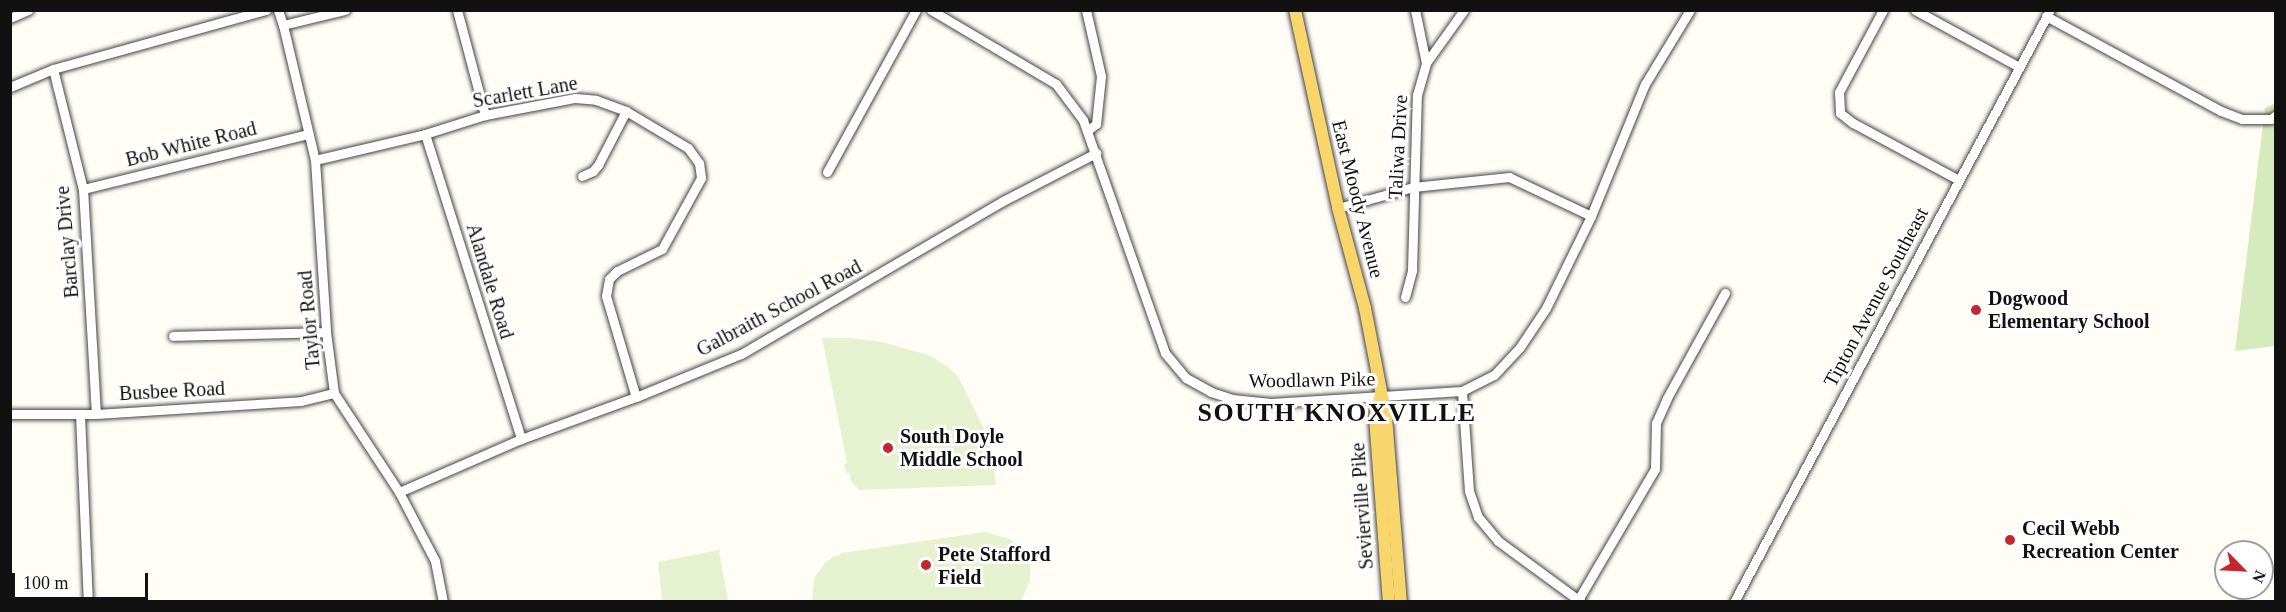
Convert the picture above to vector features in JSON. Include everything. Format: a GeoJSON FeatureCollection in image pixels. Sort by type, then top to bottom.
{"type":"FeatureCollection","features":[{"type":"Feature","properties":{"kind":"main road","name":"East Moody Avenue"},"geometry":{"type":"LineString","coordinates":[[1295,10],[1338,208],[1365,308],[1381,397]]}},
{"type":"Feature","properties":{"kind":"main road","name":"Sevierville Pike"},"geometry":{"type":"LineString","coordinates":[[1381,397],[1375,417],[1389,602]]}},
{"type":"Feature","properties":{"kind":"main road","name":"Sevierville Pike"},"geometry":{"type":"LineString","coordinates":[[1381,397],[1386,417],[1401,602]]}},
{"type":"Feature","properties":{"kind":"street"},"geometry":{"type":"LineString","coordinates":[[10,18],[28,10]]}},
{"type":"Feature","properties":{"kind":"street"},"geometry":{"type":"LineString","coordinates":[[10,87],[53,69],[266,10]]}},
{"type":"Feature","properties":{"kind":"street","name":"Taylor Road"},"geometry":{"type":"LineString","coordinates":[[278,10],[284,25],[315,160],[326,332],[334,393],[399,492],[435,561],[443,602]]}},
{"type":"Feature","properties":{"kind":"street"},"geometry":{"type":"LineString","coordinates":[[284,25],[345,10]]}},
{"type":"Feature","properties":{"kind":"street"},"geometry":{"type":"LineString","coordinates":[[457,10],[485,115]]}},
{"type":"Feature","properties":{"kind":"street"},"geometry":{"type":"LineString","coordinates":[[827,172],[916,10]]}},
{"type":"Feature","properties":{"kind":"street","name":"Woodlawn Pike"},"geometry":{"type":"LineString","coordinates":[[931,10],[1056,84],[1088,130],[1165,353],[1186,378],[1211,392],[1232,399],[1271,403],[1462,391],[1494,375],[1520,346],[1546,308],[1591,216],[1645,84],[1690,10]]}},
{"type":"Feature","properties":{"kind":"street"},"geometry":{"type":"LineString","coordinates":[[1086,10],[1101,76],[1096,124],[1088,130]]}},
{"type":"Feature","properties":{"kind":"street"},"geometry":{"type":"LineString","coordinates":[[1415,10],[1426,63]]}},
{"type":"Feature","properties":{"kind":"street","name":"Taliwa Drive"},"geometry":{"type":"LineString","coordinates":[[1405,297],[1412,270],[1417,95],[1426,63],[1464,10]]}},
{"type":"Feature","properties":{"kind":"street"},"geometry":{"type":"LineString","coordinates":[[1883,10],[1839,92],[1840,113],[1853,123],[1959,180]]}},
{"type":"Feature","properties":{"kind":"street"},"geometry":{"type":"LineString","coordinates":[[1915,10],[2019,67]]}},
{"type":"Feature","properties":{"kind":"street"},"geometry":{"type":"LineString","coordinates":[[2048,13],[2221,111],[2242,119],[2271,119],[2276,115]]}},
{"type":"Feature","properties":{"kind":"street","name":"Tipton Avenue Southeast"},"geometry":{"type":"LineString","coordinates":[[1734,602],[2048,13]]}},
{"type":"Feature","properties":{"kind":"street","name":"Barclay Drive"},"geometry":{"type":"LineString","coordinates":[[53,69],[83,189],[96,414]]}},
{"type":"Feature","properties":{"kind":"street","name":"Scarlett Lane"},"geometry":{"type":"LineString","coordinates":[[315,160],[425,134],[485,115],[575,98],[596,100],[626,111],[688,148],[699,163],[701,178],[662,249],[617,272],[609,279],[606,296],[636,397]]}},
{"type":"Feature","properties":{"kind":"street"},"geometry":{"type":"LineString","coordinates":[[582,176],[593,171],[598,165],[626,111]]}},
{"type":"Feature","properties":{"kind":"street","name":"Bob White Road"},"geometry":{"type":"LineString","coordinates":[[83,189],[308,134]]}},
{"type":"Feature","properties":{"kind":"street","name":"Alandale Road"},"geometry":{"type":"LineString","coordinates":[[425,134],[520,439]]}},
{"type":"Feature","properties":{"kind":"street","name":"Galbraith School Road"},"geometry":{"type":"LineString","coordinates":[[399,492],[520,439],[636,397],[741,354],[1002,201],[1096,153]]}},
{"type":"Feature","properties":{"kind":"street"},"geometry":{"type":"LineString","coordinates":[[1338,208],[1413,187],[1509,177],[1591,216]]}},
{"type":"Feature","properties":{"kind":"street"},"geometry":{"type":"LineString","coordinates":[[1462,391],[1469,491],[1478,517],[1498,541],[1579,601],[1655,469],[1656,423],[1667,398],[1725,293]]}},
{"type":"Feature","properties":{"kind":"street"},"geometry":{"type":"LineString","coordinates":[[173,336],[326,332]]}},
{"type":"Feature","properties":{"kind":"street","name":"Busbee Road"},"geometry":{"type":"LineString","coordinates":[[10,414],[96,414],[301,401],[334,393]]}},
{"type":"Feature","properties":{"kind":"street"},"geometry":{"type":"LineString","coordinates":[[80,414],[88,602]]}},
{"type":"Feature","properties":{"kind":"green space"},"geometry":{"type":"Polygon","coordinates":[[[2275,103],[2275,346],[2235,351],[2265,108],[2275,103]]]}},
{"type":"Feature","properties":{"kind":"green space"},"geometry":{"type":"Polygon","coordinates":[[[822,338],[850,338],[881,342],[929,355],[948,367],[958,376],[985,431],[993,458],[996,485],[859,490],[851,481],[850,473],[846,473],[844,464],[847,463],[822,338]]]}},
{"type":"Feature","properties":{"kind":"green space","name":"Pete Stafford Field"},"geometry":{"type":"Polygon","coordinates":[[[984,532],[1010,539],[1025,554],[1030,567],[1030,580],[1021,601],[812,601],[814,579],[825,563],[833,557],[843,553],[984,532]]]}},
{"type":"Feature","properties":{"kind":"green space"},"geometry":{"type":"Polygon","coordinates":[[[719,550],[728,601],[662,601],[658,562],[719,550]]]}},
{"type":"Feature","properties":{"kind":"place","name":"Dogwood Elementary School"},"geometry":{"type":"Point","coordinates":[1976,310]}},
{"type":"Feature","properties":{"kind":"place","name":"South Doyle Middle School"},"geometry":{"type":"Point","coordinates":[888,448]}},
{"type":"Feature","properties":{"kind":"place","name":"Cecil Webb Recreation Center"},"geometry":{"type":"Point","coordinates":[2010,540]}},
{"type":"Feature","properties":{"kind":"place","name":"Pete Stafford Field"},"geometry":{"type":"Point","coordinates":[926,565]}},
{"type":"Feature","properties":{"kind":"district","name":"SOUTH KNOXVILLE"},"geometry":{"type":"Point","coordinates":[1337,413]}}]}
